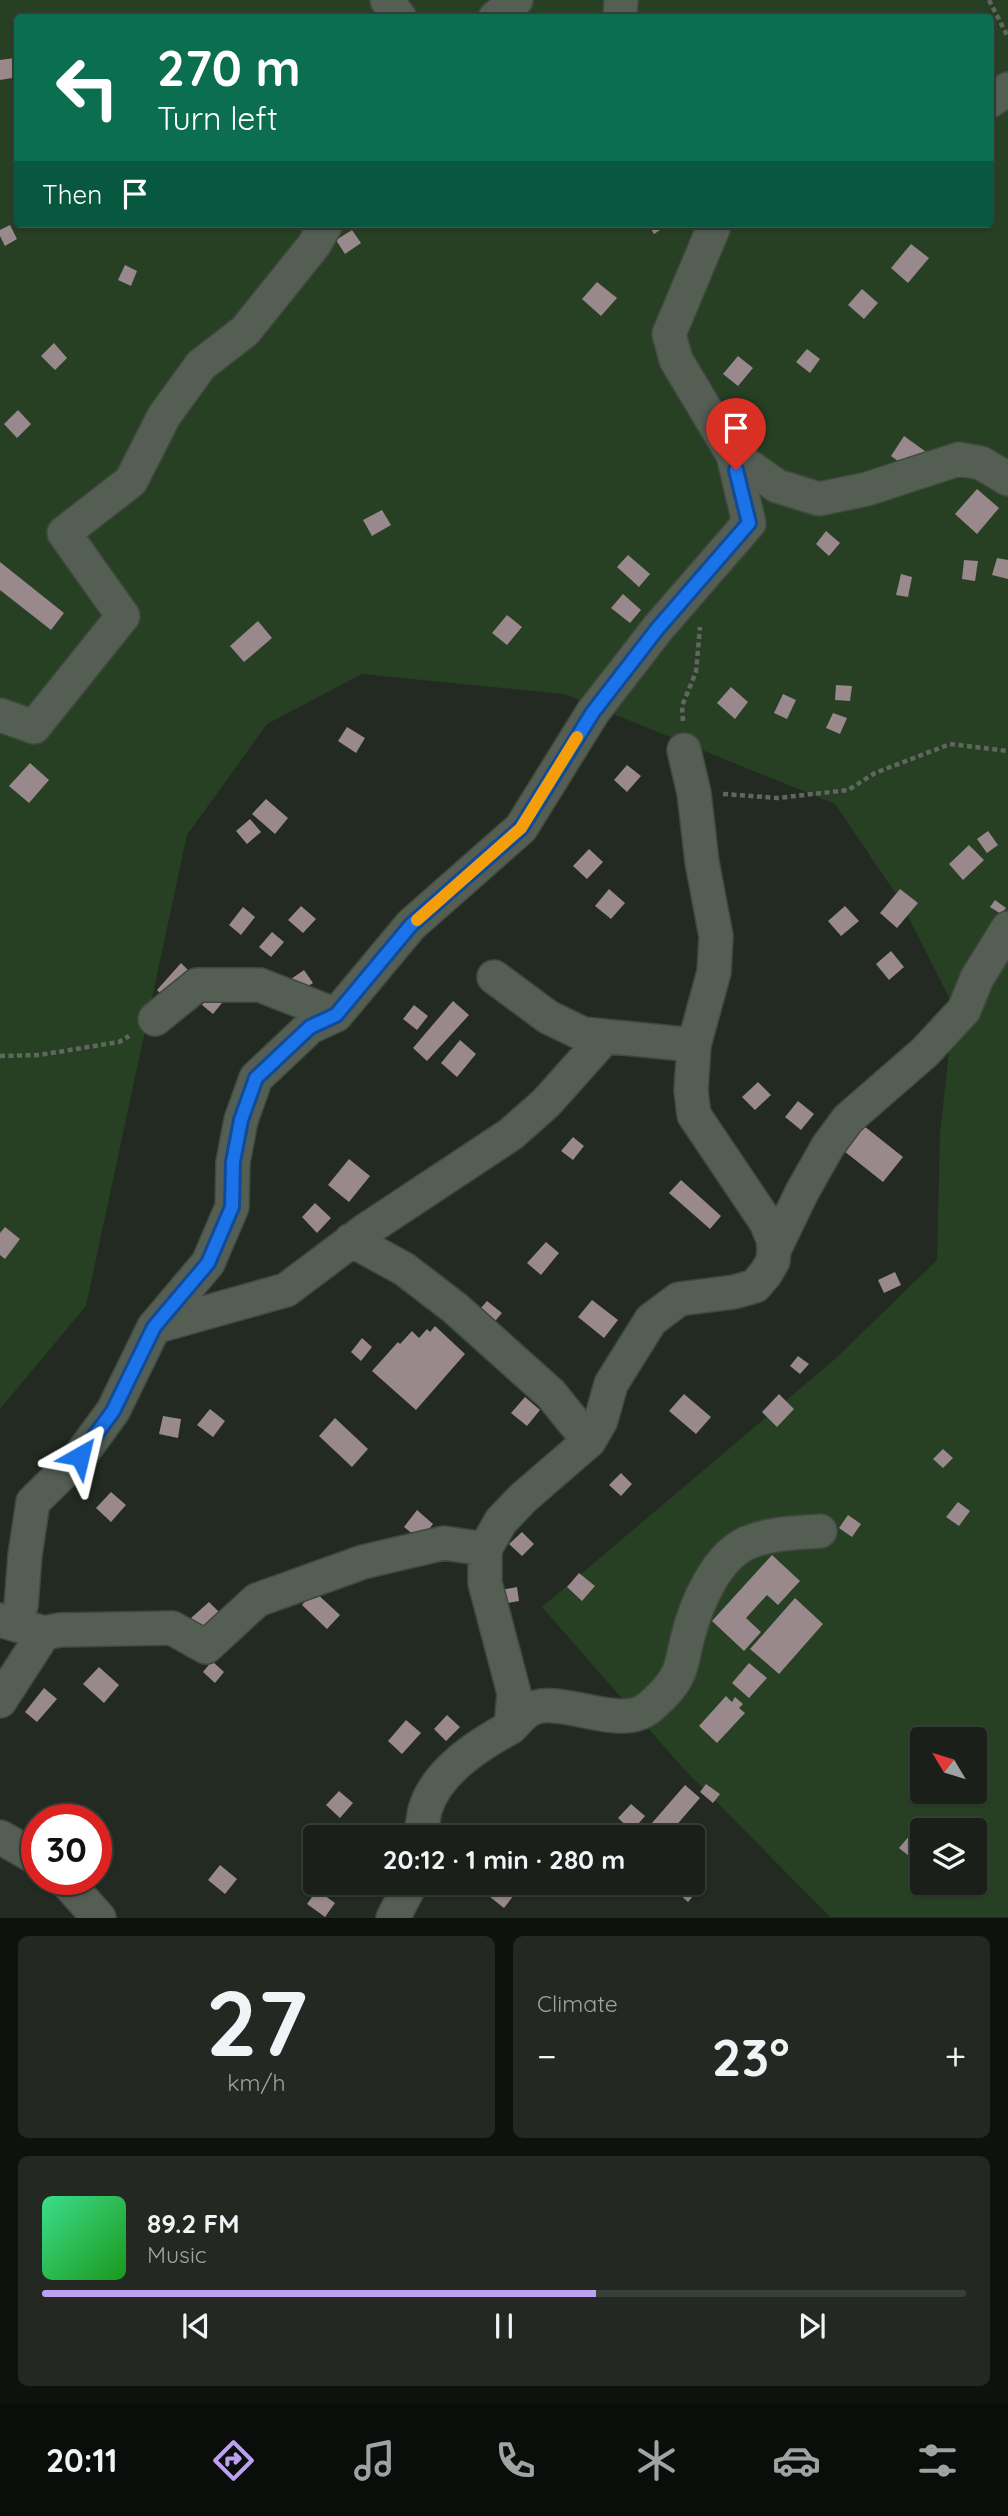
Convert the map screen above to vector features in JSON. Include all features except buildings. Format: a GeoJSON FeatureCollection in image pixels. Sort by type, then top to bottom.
{"type":"FeatureCollection","features":[{"type":"Feature","properties":{"kind":"street"},"geometry":{"type":"LineString","coordinates":[[500,14],[516,0]]}},
{"type":"Feature","properties":{"kind":"street"},"geometry":{"type":"LineString","coordinates":[[0,715],[34,727],[123,617],[64,533],[131,481],[164,416],[201,365],[245,331],[314,245],[324,228]]}},
{"type":"Feature","properties":{"kind":"street"},"geometry":{"type":"LineString","coordinates":[[485,1549],[444,1543],[363,1562],[257,1600],[206,1647],[172,1628],[60,1630],[44,1633],[10,1613],[25,1555],[33,1502],[80,1456],[113,1411],[154,1327],[208,1263],[232,1207],[233,1162],[239,1130],[256,1078],[310,1027],[336,1015],[411,925],[521,828],[593,712],[658,628],[749,523],[733,455],[676,360],[669,334],[718,228]]}},
{"type":"Feature","properties":{"kind":"street"},"geometry":{"type":"LineString","coordinates":[[733,455],[777,486],[819,499],[867,489],[959,460],[981,463],[1008,479]]}},
{"type":"Feature","properties":{"kind":"street"},"geometry":{"type":"LineString","coordinates":[[511,1727],[514,1693],[485,1583],[485,1549],[501,1521],[523,1498],[589,1441],[601,1420],[611,1384],[651,1320],[679,1299],[734,1292],[755,1286],[773,1261],[773,1239],[766,1222],[694,1115],[691,1091],[694,1045],[715,972],[716,936],[702,862],[694,793],[684,750]]}},
{"type":"Feature","properties":{"kind":"street"},"geometry":{"type":"LineString","coordinates":[[774,1250],[828,1146],[848,1119],[925,1052],[964,1010],[977,978],[1008,928]]}},
{"type":"Feature","properties":{"kind":"street"},"geometry":{"type":"LineString","coordinates":[[494,977],[548,1017],[583,1034],[694,1045]]}},
{"type":"Feature","properties":{"kind":"street"},"geometry":{"type":"LineString","coordinates":[[156,1019],[197,985],[260,985],[336,1015]]}},
{"type":"Feature","properties":{"kind":"street"},"geometry":{"type":"LineString","coordinates":[[154,1327],[286,1290],[351,1240],[510,1134],[546,1103],[605,1037]]}},
{"type":"Feature","properties":{"kind":"street"},"geometry":{"type":"LineString","coordinates":[[351,1240],[404,1269],[454,1308],[551,1394],[589,1441]]}},
{"type":"Feature","properties":{"kind":"street"},"geometry":{"type":"LineString","coordinates":[[423,1825],[426,1808],[437,1787],[458,1763],[481,1744],[511,1727],[528,1710],[554,1705],[613,1716],[631,1716],[647,1710],[666,1692],[678,1674],[696,1607],[709,1579],[729,1557],[749,1541],[820,1531]]}},
{"type":"Feature","properties":{"kind":"street"},"geometry":{"type":"LineString","coordinates":[[0,1701],[44,1633]]}},
{"type":"Feature","properties":{"kind":"street"},"geometry":{"type":"LineString","coordinates":[[0,1837],[21,1849]]}},
{"type":"Feature","properties":{"kind":"street"},"geometry":{"type":"LineString","coordinates":[[79,1895],[99,1917]]}},
{"type":"Feature","properties":{"kind":"street"},"geometry":{"type":"LineString","coordinates":[[393,1917],[406,1895]]}},
{"type":"Feature","properties":{"kind":"path"},"geometry":{"type":"LineString","coordinates":[[989,0],[1008,37]]}},
{"type":"Feature","properties":{"kind":"path"},"geometry":{"type":"LineString","coordinates":[[684,750],[682,706],[695,671],[700,624]]}},
{"type":"Feature","properties":{"kind":"path"},"geometry":{"type":"LineString","coordinates":[[694,793],[778,799],[819,795],[848,790],[875,773],[950,744],[1008,751]]}},
{"type":"Feature","properties":{"kind":"path"},"geometry":{"type":"LineString","coordinates":[[0,1056],[39,1055],[119,1042],[156,1019]]}},
{"type":"Feature","properties":{"kind":"green space"},"geometry":{"type":"Polygon","coordinates":[[[0,0],[1008,0],[1008,1917],[830,1917],[682,1767],[542,1607],[835,1359],[937,1260],[940,1133],[954,1007],[898,897],[835,804],[564,694],[362,674],[267,724],[187,835],[86,1306],[0,1409],[0,0]]]}},
{"type":"Feature","properties":{"kind":"slow traffic"},"geometry":{"type":"LineString","coordinates":[[417,920],[521,828],[577,737]]}},
{"type":"Feature","properties":{"kind":"route"},"geometry":{"type":"LineString","coordinates":[[80,1456],[113,1411],[154,1327],[208,1263],[232,1207],[233,1162],[241,1120],[256,1078],[310,1027],[336,1015],[411,925],[521,828],[593,712],[658,628],[749,523],[736,470]]}}]}
